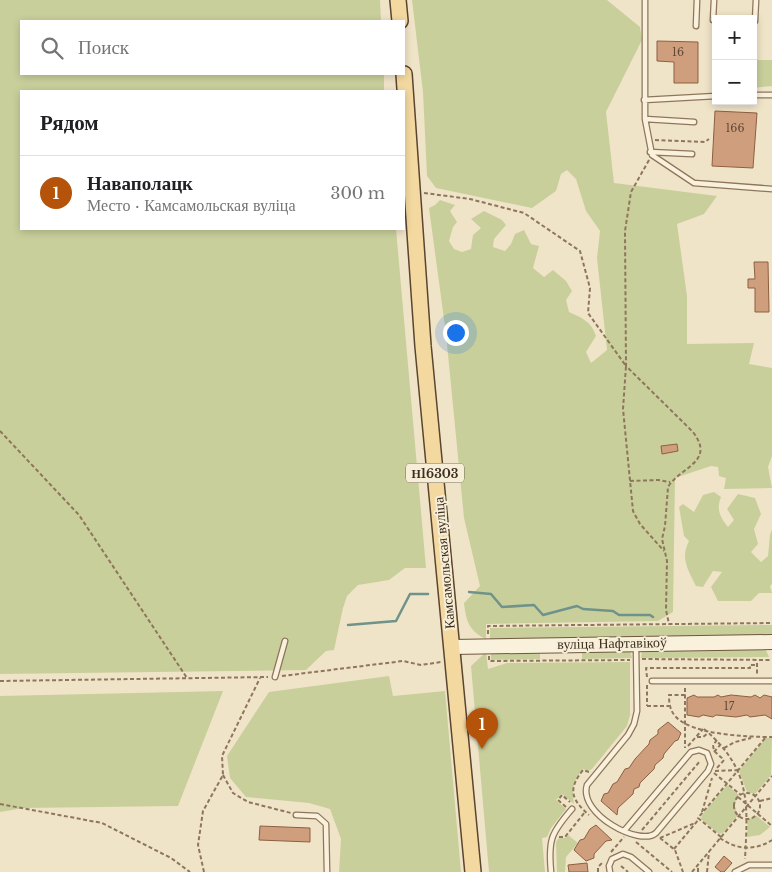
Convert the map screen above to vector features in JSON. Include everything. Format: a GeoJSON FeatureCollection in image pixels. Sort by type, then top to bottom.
{"type":"FeatureCollection","features":[{"type":"Feature","properties":{"kind":"main road"},"geometry":{"type":"LineString","coordinates":[[398,0],[400,20]]}},
{"type":"Feature","properties":{"kind":"main road","name":"Камсамольская вуліца"},"geometry":{"type":"LineString","coordinates":[[404,75],[423,346],[473,872]]}},
{"type":"Feature","properties":{"kind":"street","name":"вуліца Нафтавікоў"},"geometry":{"type":"LineString","coordinates":[[452,654],[636,643],[772,642]]}},
{"type":"Feature","properties":{"kind":"lane"},"geometry":{"type":"LineString","coordinates":[[645,0],[644,100],[651,154],[694,183],[772,189]]}},
{"type":"Feature","properties":{"kind":"lane"},"geometry":{"type":"LineString","coordinates":[[696,26],[697,0]]}},
{"type":"Feature","properties":{"kind":"lane"},"geometry":{"type":"LineString","coordinates":[[713,15],[714,0]]}},
{"type":"Feature","properties":{"kind":"lane"},"geometry":{"type":"LineString","coordinates":[[755,15],[756,0]]}},
{"type":"Feature","properties":{"kind":"lane"},"geometry":{"type":"LineString","coordinates":[[757,95],[772,95]]}},
{"type":"Feature","properties":{"kind":"lane"},"geometry":{"type":"LineString","coordinates":[[644,100],[712,96]]}},
{"type":"Feature","properties":{"kind":"lane"},"geometry":{"type":"LineString","coordinates":[[645,119],[694,122]]}},
{"type":"Feature","properties":{"kind":"lane"},"geometry":{"type":"LineString","coordinates":[[651,154],[692,154]]}},
{"type":"Feature","properties":{"kind":"lane"},"geometry":{"type":"LineString","coordinates":[[275,677],[285,641]]}},
{"type":"Feature","properties":{"kind":"lane"},"geometry":{"type":"LineString","coordinates":[[624,830],[688,754],[699,750],[707,753],[711,764],[708,771],[655,834],[645,838],[637,836],[611,825],[592,810],[586,801],[586,790],[590,780],[628,735],[634,724],[637,711],[636,643]]}},
{"type":"Feature","properties":{"kind":"lane"},"geometry":{"type":"LineString","coordinates":[[652,681],[772,681]]}},
{"type":"Feature","properties":{"kind":"lane"},"geometry":{"type":"LineString","coordinates":[[551,872],[549,849],[551,838],[572,807]]}},
{"type":"Feature","properties":{"kind":"lane"},"geometry":{"type":"LineString","coordinates":[[296,815],[318,816],[326,824],[327,872]]}},
{"type":"Feature","properties":{"kind":"lane"},"geometry":{"type":"LineString","coordinates":[[610,872],[609,866],[612,858],[623,854],[631,857],[649,872]]}},
{"type":"Feature","properties":{"kind":"lane"},"geometry":{"type":"LineString","coordinates":[[735,872],[744,867],[772,864]]}},
{"type":"Feature","properties":{"kind":"path"},"geometry":{"type":"LineString","coordinates":[[648,140],[705,142],[709,138]]}},
{"type":"Feature","properties":{"kind":"path"},"geometry":{"type":"LineString","coordinates":[[651,154],[631,192],[625,232],[626,366],[623,409],[633,511],[640,524],[664,551]]}},
{"type":"Feature","properties":{"kind":"path"},"geometry":{"type":"LineString","coordinates":[[412,191],[470,199],[524,213],[580,251],[590,288],[588,313],[626,366],[699,439],[700,453],[697,462],[671,482],[668,487],[662,539],[667,561],[666,610],[669,624]]}},
{"type":"Feature","properties":{"kind":"path"},"geometry":{"type":"LineString","coordinates":[[0,431],[79,515],[187,678]]}},
{"type":"Feature","properties":{"kind":"path"},"geometry":{"type":"LineString","coordinates":[[630,481],[658,480],[671,482]]}},
{"type":"Feature","properties":{"kind":"path"},"geometry":{"type":"LineString","coordinates":[[488,626],[772,623]]}},
{"type":"Feature","properties":{"kind":"path"},"geometry":{"type":"LineString","coordinates":[[0,681],[260,678],[403,662],[421,664],[452,654]]}},
{"type":"Feature","properties":{"kind":"path"},"geometry":{"type":"LineString","coordinates":[[756,660],[756,681]]}},
{"type":"Feature","properties":{"kind":"path"},"geometry":{"type":"LineString","coordinates":[[647,706],[646,668],[750,668],[750,665],[756,665]]}},
{"type":"Feature","properties":{"kind":"path"},"geometry":{"type":"LineString","coordinates":[[260,678],[222,756],[223,776],[233,793],[248,802],[296,815]]}},
{"type":"Feature","properties":{"kind":"path"},"geometry":{"type":"LineString","coordinates":[[685,686],[685,751],[703,729]]}},
{"type":"Feature","properties":{"kind":"path"},"geometry":{"type":"LineString","coordinates":[[685,695],[669,695],[670,706],[675,716],[685,723],[703,729],[756,737],[772,737]]}},
{"type":"Feature","properties":{"kind":"path"},"geometry":{"type":"LineString","coordinates":[[642,706],[670,706]]}},
{"type":"Feature","properties":{"kind":"path"},"geometry":{"type":"LineString","coordinates":[[703,729],[724,748],[738,770],[746,793],[748,806],[744,867]]}},
{"type":"Feature","properties":{"kind":"path"},"geometry":{"type":"LineString","coordinates":[[696,737],[703,737],[708,732]]}},
{"type":"Feature","properties":{"kind":"path"},"geometry":{"type":"LineString","coordinates":[[724,748],[735,742],[756,737]]}},
{"type":"Feature","properties":{"kind":"path"},"geometry":{"type":"LineString","coordinates":[[701,815],[766,737]]}},
{"type":"Feature","properties":{"kind":"path"},"geometry":{"type":"LineString","coordinates":[[714,752],[721,744]]}},
{"type":"Feature","properties":{"kind":"path"},"geometry":{"type":"LineString","coordinates":[[633,841],[700,761]]}},
{"type":"Feature","properties":{"kind":"path"},"geometry":{"type":"LineString","coordinates":[[572,807],[576,780],[583,770],[588,772],[593,769]]}},
{"type":"Feature","properties":{"kind":"path"},"geometry":{"type":"LineString","coordinates":[[674,849],[699,819],[714,772],[738,770]]}},
{"type":"Feature","properties":{"kind":"path"},"geometry":{"type":"LineString","coordinates":[[204,872],[198,846],[203,811],[223,776]]}},
{"type":"Feature","properties":{"kind":"path"},"geometry":{"type":"LineString","coordinates":[[692,872],[772,776]]}},
{"type":"Feature","properties":{"kind":"path"},"geometry":{"type":"LineString","coordinates":[[746,793],[756,796],[759,802],[757,814],[747,818],[739,815],[735,805],[738,798],[746,793]]}},
{"type":"Feature","properties":{"kind":"path"},"geometry":{"type":"LineString","coordinates":[[562,795],[572,807],[558,800],[562,795]]}},
{"type":"Feature","properties":{"kind":"path"},"geometry":{"type":"LineString","coordinates":[[738,798],[772,826]]}},
{"type":"Feature","properties":{"kind":"path"},"geometry":{"type":"LineString","coordinates":[[759,802],[772,798]]}},
{"type":"Feature","properties":{"kind":"path"},"geometry":{"type":"LineString","coordinates":[[0,804],[102,822],[171,858],[190,872]]}},
{"type":"Feature","properties":{"kind":"path"},"geometry":{"type":"LineString","coordinates":[[556,840],[560,836],[565,837],[586,812]]}},
{"type":"Feature","properties":{"kind":"path"},"geometry":{"type":"LineString","coordinates":[[636,817],[674,849],[683,872]]}},
{"type":"Feature","properties":{"kind":"path"},"geometry":{"type":"LineString","coordinates":[[699,819],[721,838],[734,846],[749,848],[772,840]]}},
{"type":"Feature","properties":{"kind":"path"},"geometry":{"type":"LineString","coordinates":[[660,838],[697,822]]}},
{"type":"Feature","properties":{"kind":"path"},"geometry":{"type":"LineString","coordinates":[[706,872],[706,863],[710,850]]}},
{"type":"Feature","properties":{"kind":"path"},"geometry":{"type":"LineString","coordinates":[[698,864],[698,872]]}},
{"type":"Feature","properties":{"kind":"path"},"geometry":{"type":"LineString","coordinates":[[621,866],[628,872]]}},
{"type":"Feature","properties":{"kind":"path"},"geometry":{"type":"LineString","coordinates":[[598,867],[598,872]]}},
{"type":"Feature","properties":{"kind":"green space"},"geometry":{"type":"Polygon","coordinates":[[[0,0],[380,0],[381,20],[20,20],[20,75],[384,75],[384,90],[20,90],[20,230],[396,230],[426,568],[405,568],[389,580],[358,585],[347,596],[334,650],[326,651],[306,670],[0,674],[0,0]]]}},
{"type":"Feature","properties":{"kind":"green space"},"geometry":{"type":"Polygon","coordinates":[[[412,0],[607,0],[640,27],[642,40],[606,112],[614,183],[717,196],[704,214],[677,224],[687,296],[687,344],[754,343],[749,364],[772,368],[772,456],[768,467],[772,488],[724,489],[726,478],[719,476],[718,467],[711,466],[675,478],[673,612],[658,621],[486,624],[486,639],[472,629],[467,620],[464,603],[480,586],[464,518],[446,334],[429,208],[440,200],[455,205],[450,211],[457,222],[453,227],[449,241],[454,249],[462,252],[471,249],[473,235],[481,228],[471,219],[484,211],[502,220],[506,225],[494,239],[493,247],[505,251],[511,244],[515,234],[524,230],[531,244],[539,246],[533,268],[544,277],[553,270],[566,281],[572,291],[566,300],[569,312],[586,321],[592,327],[596,336],[586,352],[591,363],[607,350],[597,258],[600,231],[586,211],[576,179],[567,170],[561,174],[556,191],[532,208],[436,188],[427,176],[423,92],[412,0]]]}},
{"type":"Feature","properties":{"kind":"green space"},"geometry":{"type":"Polygon","coordinates":[[[757,60],[772,60],[772,86],[757,88],[757,60]]]}},
{"type":"Feature","properties":{"kind":"green space"},"geometry":{"type":"Polygon","coordinates":[[[714,492],[721,497],[720,513],[728,527],[734,520],[727,509],[738,494],[755,498],[761,514],[754,529],[758,544],[751,552],[761,562],[768,556],[772,529],[772,584],[770,586],[772,593],[759,593],[751,601],[718,601],[711,587],[722,572],[713,571],[703,587],[696,586],[686,564],[685,553],[689,541],[684,536],[679,507],[683,504],[694,512],[703,495],[714,492]]]}},
{"type":"Feature","properties":{"kind":"green space"},"geometry":{"type":"Polygon","coordinates":[[[772,625],[772,636],[490,639],[490,628],[772,625]]]}},
{"type":"Feature","properties":{"kind":"green space"},"geometry":{"type":"Polygon","coordinates":[[[765,648],[769,657],[641,658],[642,651],[765,648]]]}},
{"type":"Feature","properties":{"kind":"green space"},"geometry":{"type":"Polygon","coordinates":[[[491,649],[540,652],[540,659],[491,660],[491,649]]]}},
{"type":"Feature","properties":{"kind":"green space"},"geometry":{"type":"Polygon","coordinates":[[[630,650],[632,658],[582,659],[582,652],[630,650]]]}},
{"type":"Feature","properties":{"kind":"green space"},"geometry":{"type":"Polygon","coordinates":[[[486,652],[488,669],[507,663],[630,662],[630,715],[627,726],[592,769],[588,771],[583,769],[580,773],[573,789],[574,804],[562,794],[556,800],[566,809],[551,828],[547,837],[542,838],[545,872],[489,872],[471,666],[486,652]]]}},
{"type":"Feature","properties":{"kind":"green space"},"geometry":{"type":"Polygon","coordinates":[[[389,676],[393,696],[445,691],[461,872],[339,872],[341,839],[330,809],[309,803],[246,797],[230,778],[227,756],[269,692],[389,676]]]}},
{"type":"Feature","properties":{"kind":"green space"},"geometry":{"type":"Polygon","coordinates":[[[223,691],[178,806],[24,808],[0,812],[0,696],[223,691]]]}},
{"type":"Feature","properties":{"kind":"green space"},"geometry":{"type":"Polygon","coordinates":[[[766,738],[772,738],[771,775],[755,794],[747,792],[739,771],[766,738]]]}},
{"type":"Feature","properties":{"kind":"green space"},"geometry":{"type":"Polygon","coordinates":[[[727,785],[739,795],[734,805],[738,815],[723,833],[719,834],[701,819],[702,815],[727,785]]]}},
{"type":"Feature","properties":{"kind":"green space"},"geometry":{"type":"Polygon","coordinates":[[[757,816],[770,827],[760,835],[747,837],[748,819],[757,816]]]}},
{"type":"Feature","properties":{"kind":"green space"},"geometry":{"type":"Polygon","coordinates":[[[568,835],[578,843],[566,857],[565,872],[557,872],[556,842],[559,838],[565,838],[568,835]]]}},
{"type":"Feature","properties":{"kind":"building"},"geometry":{"type":"Polygon","coordinates":[[[657,41],[698,42],[698,83],[674,83],[674,62],[657,61],[657,41]]]}},
{"type":"Feature","properties":{"kind":"building"},"geometry":{"type":"Polygon","coordinates":[[[715,111],[757,113],[753,168],[712,166],[715,111]]]}},
{"type":"Feature","properties":{"kind":"building"},"geometry":{"type":"Polygon","coordinates":[[[754,262],[768,262],[769,312],[755,312],[755,288],[748,288],[748,279],[755,279],[754,262]]]}},
{"type":"Feature","properties":{"kind":"building"},"geometry":{"type":"Polygon","coordinates":[[[677,444],[678,451],[662,454],[661,446],[677,444]]]}},
{"type":"Feature","properties":{"kind":"building"},"geometry":{"type":"Polygon","coordinates":[[[694,695],[697,697],[731,695],[751,697],[755,695],[760,698],[764,695],[772,697],[772,719],[765,715],[736,717],[716,715],[713,717],[703,715],[699,717],[687,715],[687,698],[694,695]]]}},
{"type":"Feature","properties":{"kind":"building"},"geometry":{"type":"Polygon","coordinates":[[[668,722],[681,733],[678,740],[664,754],[654,769],[640,783],[639,787],[634,789],[633,794],[618,808],[617,815],[601,801],[604,794],[608,793],[625,769],[629,768],[649,744],[650,740],[658,734],[658,730],[668,722]]]}},
{"type":"Feature","properties":{"kind":"building"},"geometry":{"type":"Polygon","coordinates":[[[596,825],[612,840],[606,841],[594,854],[594,858],[586,861],[574,850],[580,840],[584,839],[590,829],[596,825]]]}},
{"type":"Feature","properties":{"kind":"building"},"geometry":{"type":"Polygon","coordinates":[[[260,826],[310,828],[310,842],[259,840],[260,826]]]}},
{"type":"Feature","properties":{"kind":"building"},"geometry":{"type":"Polygon","coordinates":[[[724,856],[732,863],[724,872],[721,872],[715,867],[724,856]]]}},
{"type":"Feature","properties":{"kind":"building"},"geometry":{"type":"Polygon","coordinates":[[[587,863],[588,872],[569,872],[568,865],[587,863]]]}},
{"type":"Feature","properties":{"kind":"waterway"},"geometry":{"type":"LineString","coordinates":[[469,592],[491,594],[502,607],[534,605],[543,615],[577,606],[583,609],[613,611],[619,615],[650,615],[653,617]]}},
{"type":"Feature","properties":{"kind":"waterway"},"geometry":{"type":"LineString","coordinates":[[348,625],[396,621],[410,594],[428,594]]}},
{"type":"Feature","properties":{"kind":"place","name":"Наваполацк"},"geometry":{"type":"Point","coordinates":[482,749]}}]}
